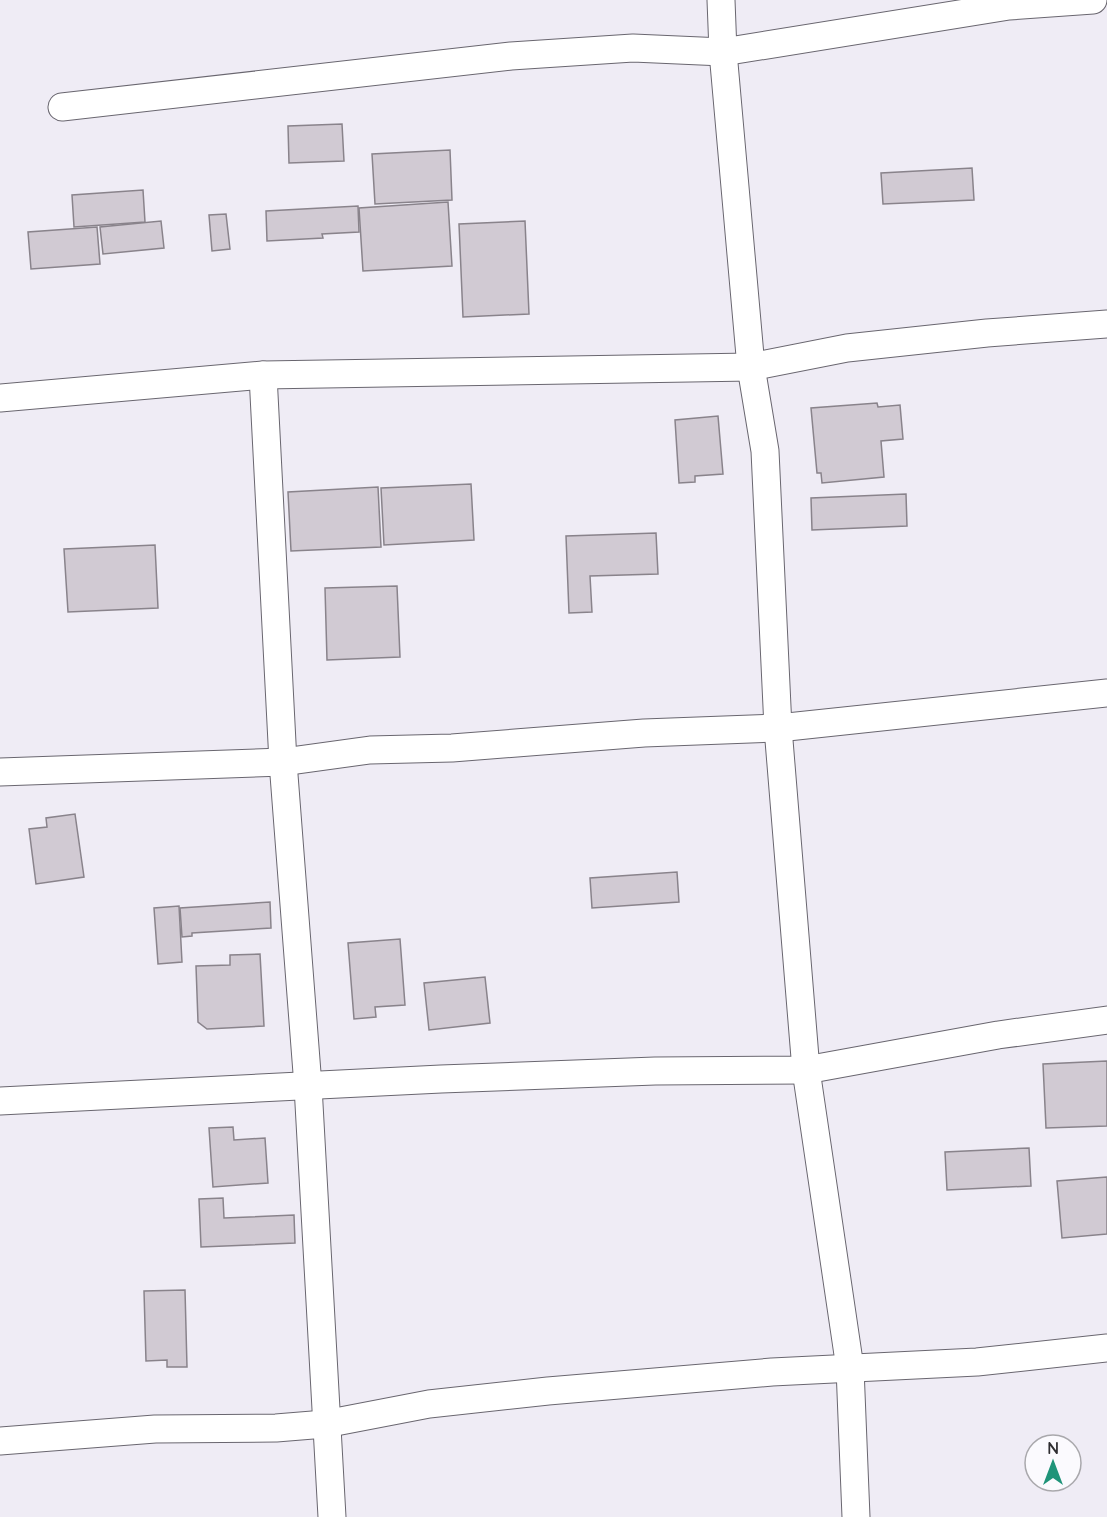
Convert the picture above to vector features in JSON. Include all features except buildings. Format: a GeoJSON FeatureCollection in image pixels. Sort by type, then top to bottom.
{"type":"FeatureCollection","features":[{"type":"Feature","properties":{"kind":"street"},"geometry":{"type":"LineString","coordinates":[[721,0],[723,52],[752,367],[765,451],[778,728],[806,1070],[850,1368],[856,1517]]}},
{"type":"Feature","properties":{"kind":"street"},"geometry":{"type":"LineString","coordinates":[[62,107],[511,56],[633,48],[723,52],[1009,6],[1093,0]]}},
{"type":"Feature","properties":{"kind":"street"},"geometry":{"type":"LineString","coordinates":[[0,398],[263,375],[752,367],[847,348],[987,333],[1107,324]]}},
{"type":"Feature","properties":{"kind":"street"},"geometry":{"type":"LineString","coordinates":[[263,375],[283,762],[308,1086],[325,1424],[332,1517]]}},
{"type":"Feature","properties":{"kind":"street"},"geometry":{"type":"LineString","coordinates":[[0,772],[283,762],[370,750],[452,748],[644,733],[778,728],[1107,693]]}},
{"type":"Feature","properties":{"kind":"street"},"geometry":{"type":"LineString","coordinates":[[0,1101],[655,1071],[806,1070],[998,1035],[1107,1020]]}},
{"type":"Feature","properties":{"kind":"street"},"geometry":{"type":"LineString","coordinates":[[0,1441],[155,1429],[276,1428],[325,1424],[429,1404],[516,1395],[689,1379],[977,1362],[1107,1348]]}}]}
